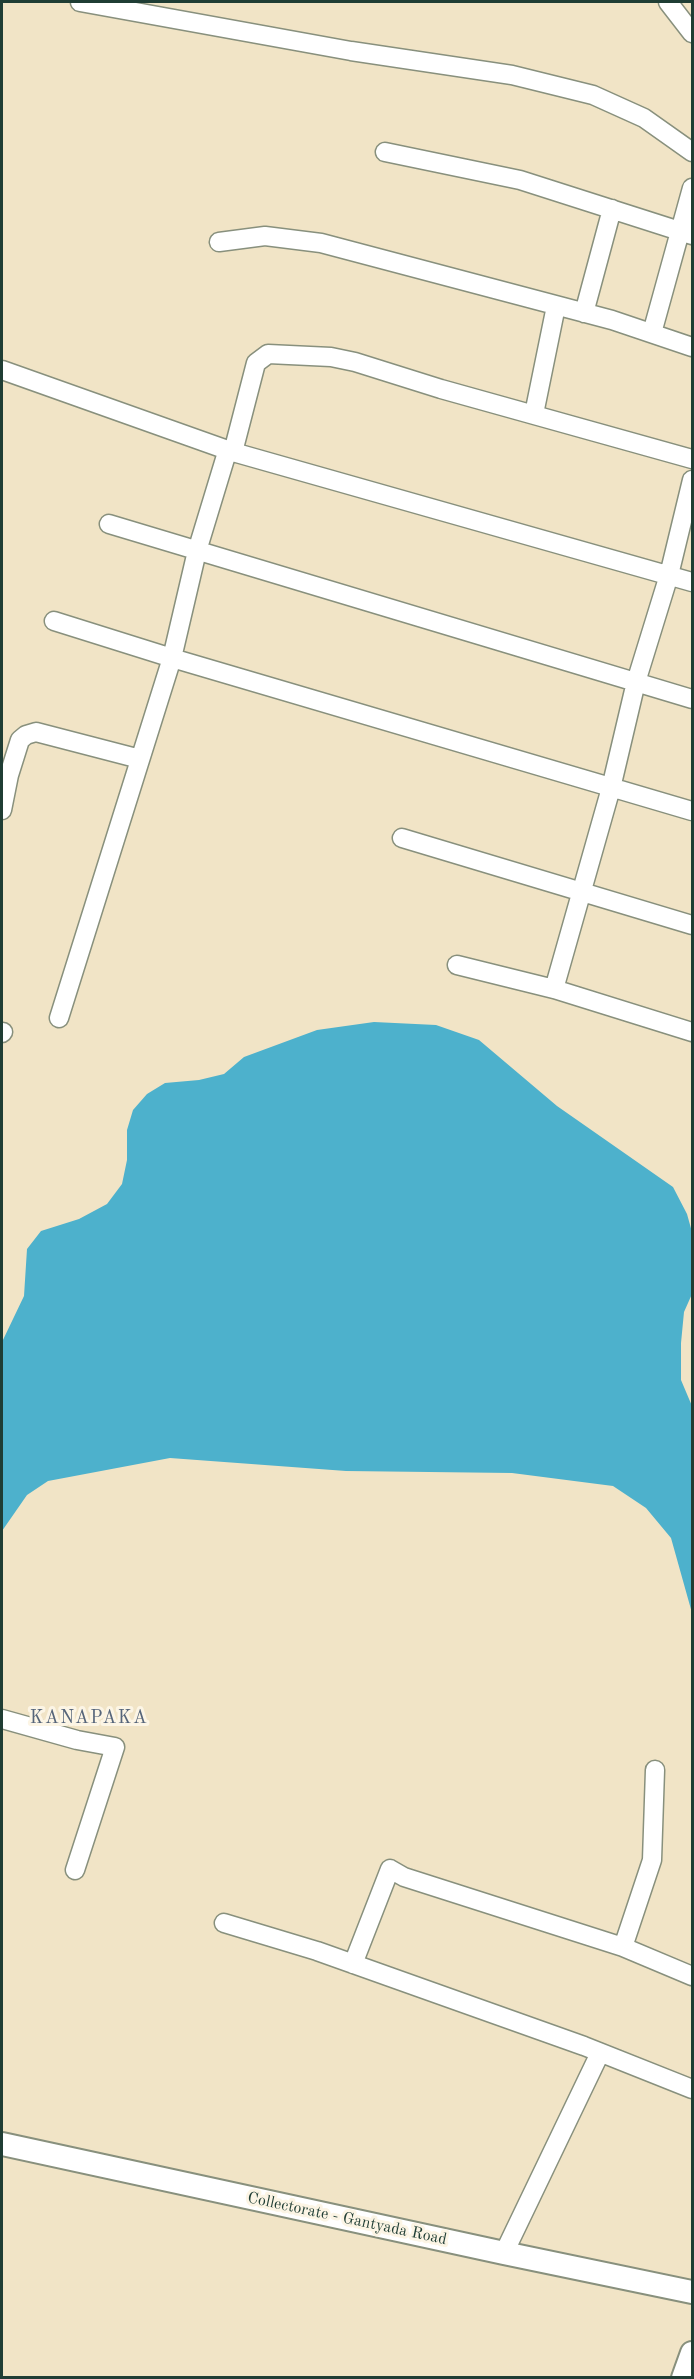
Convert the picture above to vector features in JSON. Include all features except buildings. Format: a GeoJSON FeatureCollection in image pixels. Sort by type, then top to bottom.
{"type":"FeatureCollection","features":[{"type":"Feature","properties":{"kind":"street"},"geometry":{"type":"LineString","coordinates":[[80,2],[351,51],[512,75],[582,92],[644,118],[693,152]]}},
{"type":"Feature","properties":{"kind":"street"},"geometry":{"type":"LineString","coordinates":[[668,2],[693,33]]}},
{"type":"Feature","properties":{"kind":"street"},"geometry":{"type":"LineString","coordinates":[[386,152],[520,180],[686,233]]}},
{"type":"Feature","properties":{"kind":"street"},"geometry":{"type":"LineString","coordinates":[[651,333],[686,233],[693,188]]}},
{"type":"Feature","properties":{"kind":"street"},"geometry":{"type":"LineString","coordinates":[[584,313],[612,209]]}},
{"type":"Feature","properties":{"kind":"street"},"geometry":{"type":"LineString","coordinates":[[219,242],[265,236],[321,243],[584,313],[693,347]]}},
{"type":"Feature","properties":{"kind":"street"},"geometry":{"type":"LineString","coordinates":[[534,414],[556,306]]}},
{"type":"Feature","properties":{"kind":"street"},"geometry":{"type":"LineString","coordinates":[[59,1018],[172,658],[196,551],[231,450],[256,363],[268,354],[348,360],[441,389],[693,459]]}},
{"type":"Feature","properties":{"kind":"street"},"geometry":{"type":"LineString","coordinates":[[2,370],[231,450],[693,582]]}},
{"type":"Feature","properties":{"kind":"street"},"geometry":{"type":"LineString","coordinates":[[554,988],[611,788],[636,682],[669,575],[693,480]]}},
{"type":"Feature","properties":{"kind":"street"},"geometry":{"type":"LineString","coordinates":[[109,524],[693,699]]}},
{"type":"Feature","properties":{"kind":"street"},"geometry":{"type":"LineString","coordinates":[[54,621],[172,658],[693,811]]}},
{"type":"Feature","properties":{"kind":"street"},"geometry":{"type":"LineString","coordinates":[[2,810],[5,778],[20,740],[36,732],[140,759]]}},
{"type":"Feature","properties":{"kind":"street"},"geometry":{"type":"LineString","coordinates":[[402,838],[693,925]]}},
{"type":"Feature","properties":{"kind":"street"},"geometry":{"type":"LineString","coordinates":[[458,965],[554,988],[693,1032]]}},
{"type":"Feature","properties":{"kind":"street"},"geometry":{"type":"LineString","coordinates":[[2,1719],[77,1740],[115,1747],[75,1870]]}},
{"type":"Feature","properties":{"kind":"street"},"geometry":{"type":"LineString","coordinates":[[623,1947],[652,1860],[655,1770]]}},
{"type":"Feature","properties":{"kind":"street"},"geometry":{"type":"LineString","coordinates":[[352,1964],[390,1869],[405,1877],[623,1947],[693,1976]]}},
{"type":"Feature","properties":{"kind":"street"},"geometry":{"type":"LineString","coordinates":[[224,1923],[352,1964],[693,2089]]}},
{"type":"Feature","properties":{"kind":"street"},"geometry":{"type":"LineString","coordinates":[[504,2253],[600,2053]]}},
{"type":"Feature","properties":{"kind":"street","name":"Collectorate - Gantyada Road"},"geometry":{"type":"LineString","coordinates":[[2,2144],[693,2292]]}},
{"type":"Feature","properties":{"kind":"street"},"geometry":{"type":"LineString","coordinates":[[683,2378],[693,2353]]}},
{"type":"Feature","properties":{"kind":"water"},"geometry":{"type":"Polygon","coordinates":[[[374,1022],[436,1025],[479,1040],[557,1106],[673,1187],[687,1214],[692,1232],[692,1294],[684,1312],[681,1380],[692,1406],[692,1613],[671,1538],[646,1508],[613,1486],[512,1473],[346,1471],[170,1458],[48,1481],[27,1495],[2,1531],[2,1342],[24,1296],[27,1249],[41,1231],[79,1219],[107,1204],[122,1184],[127,1160],[127,1130],[133,1110],[147,1094],[165,1083],[199,1080],[224,1074],[244,1057],[317,1030],[374,1022]]]}},
{"type":"Feature","properties":{"kind":"district","name":"KANAPAKA"},"geometry":{"type":"Point","coordinates":[89,1718]}}]}
